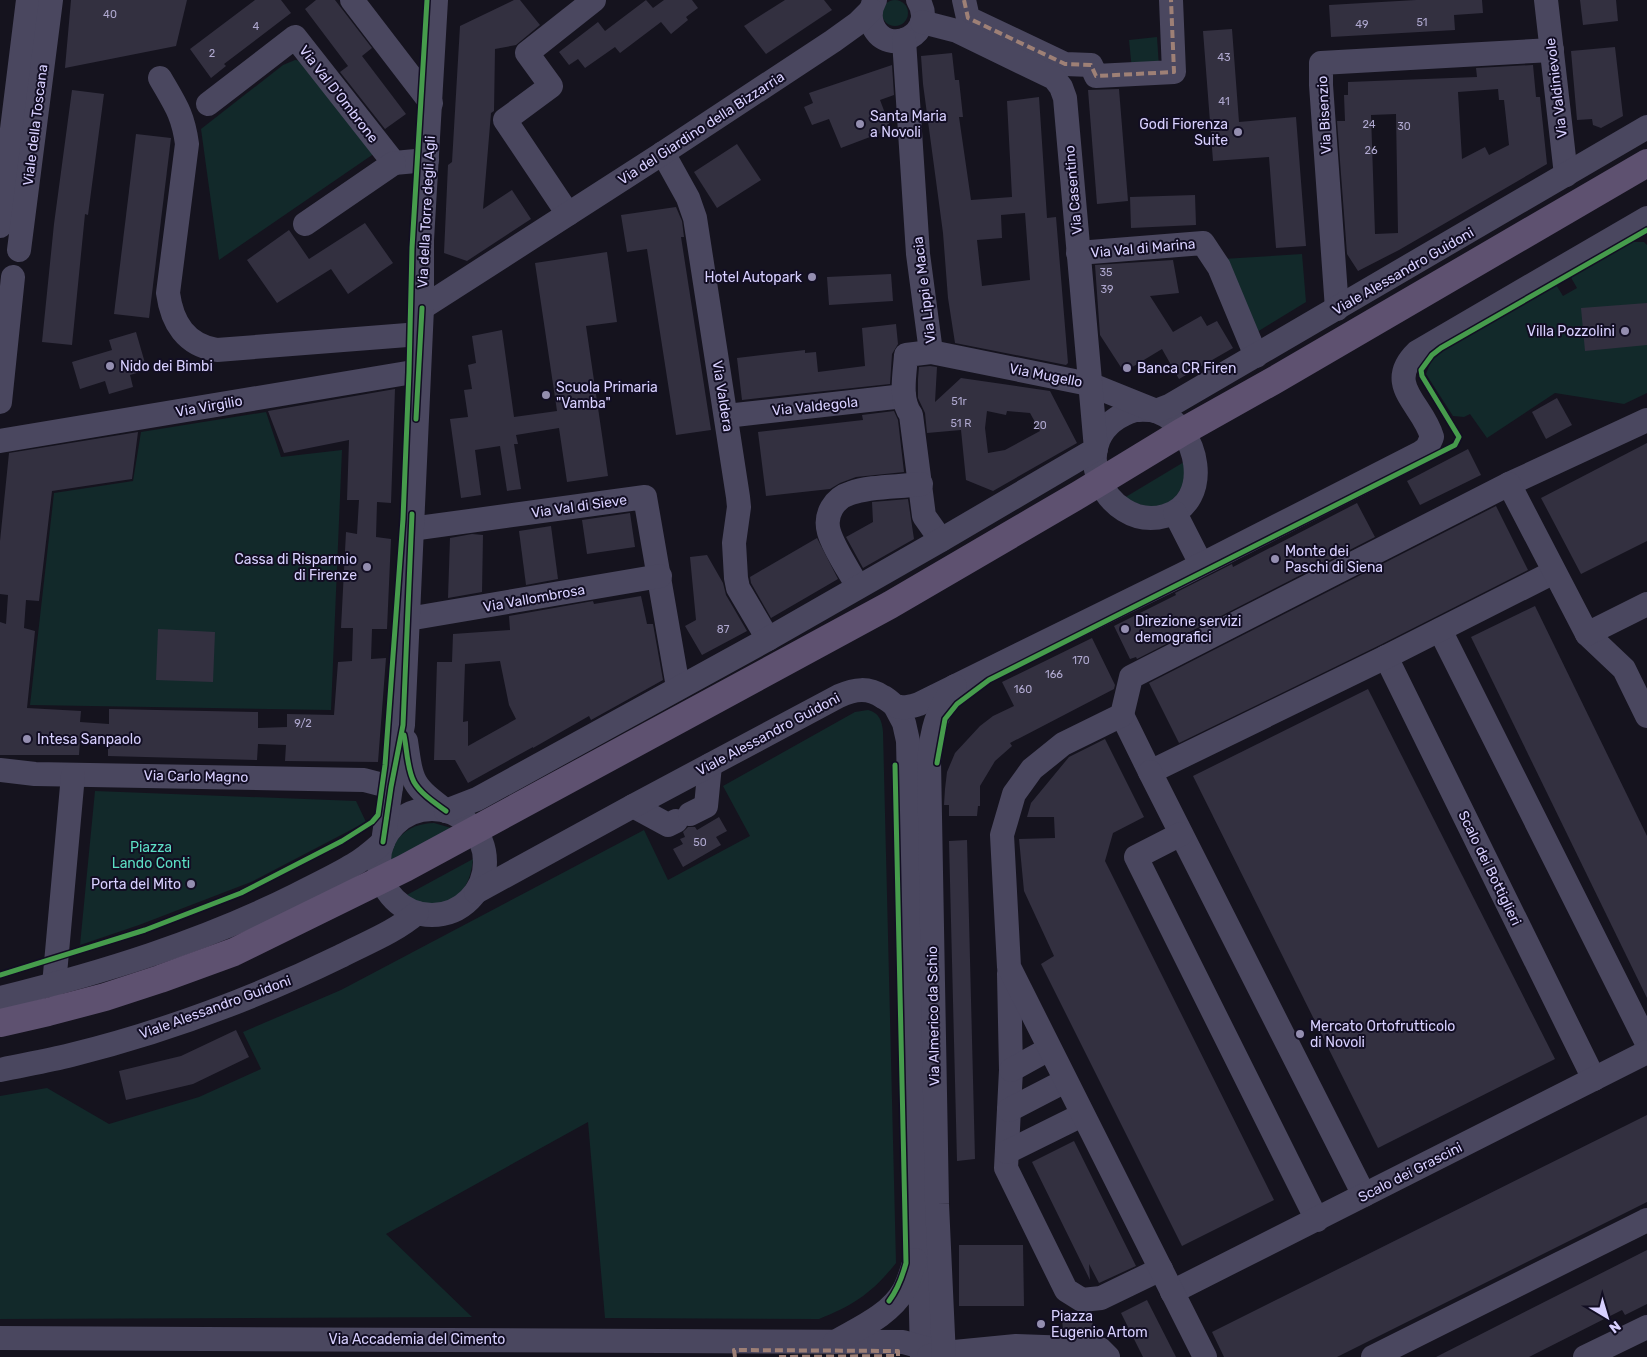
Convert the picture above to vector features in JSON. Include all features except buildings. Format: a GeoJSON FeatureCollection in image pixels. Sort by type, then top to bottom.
{"type":"FeatureCollection","features":[{"type":"Feature","properties":{"kind":"main road","name":"Viale Alessandro Guidoni"},"geometry":{"type":"LineString","coordinates":[[1187,440],[1273,381],[1647,163]]}},
{"type":"Feature","properties":{"kind":"main road","name":"Viale Alessandro Guidoni"},"geometry":{"type":"LineString","coordinates":[[0,1040],[50,1031],[91,1020],[245,966],[478,838],[742,706],[970,578],[1104,489],[1187,440],[1647,182]]}},
{"type":"Feature","properties":{"kind":"main road","name":"Viale Alessandro Guidoni"},"geometry":{"type":"LineString","coordinates":[[0,1022],[104,997],[225,955],[386,888]]}},
{"type":"Feature","properties":{"kind":"street","name":"Viale della Toscana"},"geometry":{"type":"LineString","coordinates":[[0,226],[28,0]]}},
{"type":"Feature","properties":{"kind":"street","name":"Viale della Toscana"},"geometry":{"type":"LineString","coordinates":[[5,276],[18,274],[24,259],[9,248],[51,0]]}},
{"type":"Feature","properties":{"kind":"street"},"geometry":{"type":"LineString","coordinates":[[352,0],[431,103]]}},
{"type":"Feature","properties":{"kind":"street","name":"Via della Torre degli Agli"},"geometry":{"type":"LineString","coordinates":[[383,842],[403,725],[422,308],[422,249],[436,0]]}},
{"type":"Feature","properties":{"kind":"street"},"geometry":{"type":"LineString","coordinates":[[568,214],[505,120],[551,86],[527,53],[594,0]]}},
{"type":"Feature","properties":{"kind":"street"},"geometry":{"type":"LineString","coordinates":[[964,0],[968,18],[1065,64],[1091,65],[1096,76],[1174,72],[1171,0]]}},
{"type":"Feature","properties":{"kind":"street","name":"Via Valdinievole"},"geometry":{"type":"LineString","coordinates":[[1546,0],[1566,175]]}},
{"type":"Feature","properties":{"kind":"street"},"geometry":{"type":"LineString","coordinates":[[873,5],[871,22],[880,35],[890,41],[904,40],[915,34],[920,11]]}},
{"type":"Feature","properties":{"kind":"street","name":"Via del Giardino della Bizzarria"},"geometry":{"type":"LineString","coordinates":[[422,308],[833,41],[858,23],[873,5]]}},
{"type":"Feature","properties":{"kind":"street","name":"Via Casentino"},"geometry":{"type":"LineString","coordinates":[[920,11],[1054,78],[1058,82],[1065,98],[1089,388],[1096,449]]}},
{"type":"Feature","properties":{"kind":"street","name":"Via del Giardino della Bizzarria"},"geometry":{"type":"LineString","coordinates":[[833,41],[880,35]]}},
{"type":"Feature","properties":{"kind":"street","name":"Via Val D'Ombrone"},"geometry":{"type":"LineString","coordinates":[[208,104],[295,37],[394,163]]}},
{"type":"Feature","properties":{"kind":"street","name":"Via Lippi e Macia"},"geometry":{"type":"LineString","coordinates":[[904,40],[918,254],[931,352],[906,355],[904,396],[906,409],[911,415],[924,516],[941,540]]}},
{"type":"Feature","properties":{"kind":"street","name":"Via Bisenzio"},"geometry":{"type":"LineString","coordinates":[[1337,309],[1321,63],[1552,50]]}},
{"type":"Feature","properties":{"kind":"street"},"geometry":{"type":"LineString","coordinates":[[160,78],[180,111],[187,144],[168,293],[170,309],[183,332],[198,345],[217,350],[420,334]]}},
{"type":"Feature","properties":{"kind":"street","name":"Viale Alessandro Guidoni"},"geometry":{"type":"LineString","coordinates":[[1104,489],[1095,467],[1096,449],[1103,430],[1113,420],[1135,410],[1156,411],[1169,406],[1647,127]]}},
{"type":"Feature","properties":{"kind":"street","name":"Via Valdera"},"geometry":{"type":"LineString","coordinates":[[663,153],[696,218],[738,497],[739,507],[734,543],[738,588],[768,639]]}},
{"type":"Feature","properties":{"kind":"street"},"geometry":{"type":"LineString","coordinates":[[305,224],[394,163],[427,160]]}},
{"type":"Feature","properties":{"kind":"street"},"geometry":{"type":"LineString","coordinates":[[895,706],[903,707],[919,704],[1202,564],[1427,448],[1432,437],[1430,428],[1403,382],[1403,373],[1409,360],[1417,352],[1646,219]]}},
{"type":"Feature","properties":{"kind":"street","name":"Via Val di Marina"},"geometry":{"type":"LineString","coordinates":[[1078,253],[1203,243],[1219,267],[1256,356]]}},
{"type":"Feature","properties":{"kind":"street","name":"Viale della Toscana"},"geometry":{"type":"LineString","coordinates":[[0,313],[5,276]]}},
{"type":"Feature","properties":{"kind":"street","name":"Viale della Toscana"},"geometry":{"type":"LineString","coordinates":[[0,402],[5,276]]}},
{"type":"Feature","properties":{"kind":"street","name":"Via Mugello"},"geometry":{"type":"LineString","coordinates":[[931,352],[1089,388],[1156,411]]}},
{"type":"Feature","properties":{"kind":"street","name":"Via Virgilio"},"geometry":{"type":"LineString","coordinates":[[0,441],[418,371]]}},
{"type":"Feature","properties":{"kind":"street","name":"Via Valdegola"},"geometry":{"type":"LineString","coordinates":[[726,416],[904,396]]}},
{"type":"Feature","properties":{"kind":"street"},"geometry":{"type":"LineString","coordinates":[[1104,489],[1118,505],[1137,516],[1158,518],[1175,513],[1188,502],[1195,485],[1196,466],[1187,440],[1173,421],[1156,411]]}},
{"type":"Feature","properties":{"kind":"street"},"geometry":{"type":"LineString","coordinates":[[1364,1196],[1122,715],[1131,677],[1509,484],[1647,420]]}},
{"type":"Feature","properties":{"kind":"street"},"geometry":{"type":"LineString","coordinates":[[446,811],[477,799],[768,639],[1096,449]]}},
{"type":"Feature","properties":{"kind":"street"},"geometry":{"type":"LineString","coordinates":[[858,587],[829,534],[828,520],[833,506],[851,493],[920,484]]}},
{"type":"Feature","properties":{"kind":"street"},"geometry":{"type":"LineString","coordinates":[[1509,484],[1587,634],[1624,670],[1647,716]]}},
{"type":"Feature","properties":{"kind":"street","name":"Via Val di Sieve"},"geometry":{"type":"LineString","coordinates":[[412,529],[645,497],[678,687]]}},
{"type":"Feature","properties":{"kind":"street"},"geometry":{"type":"LineString","coordinates":[[1175,513],[1202,564]]}},
{"type":"Feature","properties":{"kind":"street"},"geometry":{"type":"LineString","coordinates":[[1150,772],[1386,657],[1554,572]]}},
{"type":"Feature","properties":{"kind":"street","name":"Via Vallombrosa"},"geometry":{"type":"LineString","coordinates":[[408,619],[660,576]]}},
{"type":"Feature","properties":{"kind":"street"},"geometry":{"type":"LineString","coordinates":[[1587,634],[1647,604]]}},
{"type":"Feature","properties":{"kind":"street"},"geometry":{"type":"LineString","coordinates":[[1440,630],[1647,1043]]}},
{"type":"Feature","properties":{"kind":"street","name":"Scalo dei Bottiglieri"},"geometry":{"type":"LineString","coordinates":[[1386,657],[1594,1079]]}},
{"type":"Feature","properties":{"kind":"street","name":"Via Almerico da Schio"},"geometry":{"type":"LineString","coordinates":[[932,1354],[937,1204],[929,761],[934,723],[955,686]]}},
{"type":"Feature","properties":{"kind":"street","name":"Viale Alessandro Guidoni"},"geometry":{"type":"LineString","coordinates":[[0,1070],[70,1055],[174,1025],[218,1009],[313,969],[396,928],[416,913],[432,915],[447,913],[461,906],[476,892],[632,806],[850,691],[870,690],[878,693],[895,706]]}},
{"type":"Feature","properties":{"kind":"street","name":"Via Almerico da Schio"},"geometry":{"type":"LineString","coordinates":[[895,706],[904,723],[908,741],[919,1244],[932,1354]]}},
{"type":"Feature","properties":{"kind":"street"},"geometry":{"type":"LineString","coordinates":[[1122,715],[1062,744],[1032,769],[1014,794],[1002,835],[1009,967],[1011,1070],[1006,1168],[1066,1290],[1082,1300],[1101,1298],[1161,1269]]}},
{"type":"Feature","properties":{"kind":"street","name":"Via della Torre degli Agli"},"geometry":{"type":"LineString","coordinates":[[403,725],[410,773],[414,782],[426,796],[446,811]]}},
{"type":"Feature","properties":{"kind":"street"},"geometry":{"type":"LineString","coordinates":[[632,806],[668,825],[706,806],[710,765]]}},
{"type":"Feature","properties":{"kind":"street","name":"Via Carlo Magno"},"geometry":{"type":"LineString","coordinates":[[0,770],[35,774],[364,780],[391,787]]}},
{"type":"Feature","properties":{"kind":"street"},"geometry":{"type":"LineString","coordinates":[[54,985],[74,775]]}},
{"type":"Feature","properties":{"kind":"street"},"geometry":{"type":"LineString","coordinates":[[0,998],[54,985],[153,955],[249,917],[354,865],[383,842],[393,826],[409,815],[427,810],[446,811],[462,818],[478,838]]}},
{"type":"Feature","properties":{"kind":"street"},"geometry":{"type":"LineString","coordinates":[[1181,834],[1136,857],[1317,1220]]}},
{"type":"Feature","properties":{"kind":"street","name":"Viale Alessandro Guidoni"},"geometry":{"type":"LineString","coordinates":[[476,892],[484,874],[485,865],[478,838]]}},
{"type":"Feature","properties":{"kind":"street"},"geometry":{"type":"LineString","coordinates":[[383,842],[379,861],[386,888],[405,908],[416,913]]}},
{"type":"Feature","properties":{"kind":"street"},"geometry":{"type":"LineString","coordinates":[[1009,967],[1205,1357]]}},
{"type":"Feature","properties":{"kind":"street"},"geometry":{"type":"LineString","coordinates":[[1011,1070],[1049,1049]]}},
{"type":"Feature","properties":{"kind":"street","name":"Scalo dei Grascini"},"geometry":{"type":"LineString","coordinates":[[1172,1292],[1647,1052]]}},
{"type":"Feature","properties":{"kind":"street"},"geometry":{"type":"LineString","coordinates":[[1009,1110],[1065,1081]]}},
{"type":"Feature","properties":{"kind":"street"},"geometry":{"type":"LineString","coordinates":[[1007,1152],[1082,1115]]}},
{"type":"Feature","properties":{"kind":"street"},"geometry":{"type":"LineString","coordinates":[[1373,1357],[1647,1220]]}},
{"type":"Feature","properties":{"kind":"street","name":"Via Accademia del Cimento"},"geometry":{"type":"LineString","coordinates":[[833,1342],[862,1326],[893,1305],[905,1289],[919,1244]]}},
{"type":"Feature","properties":{"kind":"street"},"geometry":{"type":"LineString","coordinates":[[1586,1357],[1647,1327]]}},
{"type":"Feature","properties":{"kind":"street","name":"Via Accademia del Cimento"},"geometry":{"type":"LineString","coordinates":[[0,1338],[176,1348],[558,1349],[903,1342],[932,1354]]}},
{"type":"Feature","properties":{"kind":"street"},"geometry":{"type":"LineString","coordinates":[[932,1354],[1016,1346],[1100,1349],[1108,1357]]}},
{"type":"Feature","properties":{"kind":"street"},"geometry":{"type":"LineString","coordinates":[[735,1357],[734,1350],[898,1351],[898,1356],[779,1357]]}},
{"type":"Feature","properties":{"kind":"green space"},"geometry":{"type":"Polygon","coordinates":[[[895,0],[904,4],[908,13],[904,22],[895,26],[886,22],[882,13],[886,4],[895,0]]]}},
{"type":"Feature","properties":{"kind":"green space"},"geometry":{"type":"Polygon","coordinates":[[[1157,37],[1159,67],[1132,70],[1129,40],[1157,37]]]}},
{"type":"Feature","properties":{"kind":"green space"},"geometry":{"type":"Polygon","coordinates":[[[295,60],[302,61],[375,153],[219,260],[201,129],[283,65],[295,60]]]}},
{"type":"Feature","properties":{"kind":"green space"},"geometry":{"type":"Polygon","coordinates":[[[1644,242],[1647,245],[1647,393],[1624,404],[1555,393],[1487,438],[1470,414],[1464,417],[1453,416],[1426,374],[1431,361],[1448,346],[1555,283],[1563,296],[1577,288],[1569,274],[1621,244],[1644,242]]]}},
{"type":"Feature","properties":{"kind":"green space"},"geometry":{"type":"Polygon","coordinates":[[[1302,254],[1306,302],[1257,332],[1223,259],[1302,254]]]}},
{"type":"Feature","properties":{"kind":"green space"},"geometry":{"type":"Polygon","coordinates":[[[266,412],[281,457],[342,450],[331,710],[30,705],[54,493],[133,481],[141,432],[266,412]]]}},
{"type":"Feature","properties":{"kind":"green space"},"geometry":{"type":"Polygon","coordinates":[[[1184,462],[1184,484],[1173,501],[1151,509],[1124,498],[1184,462]]]}},
{"type":"Feature","properties":{"kind":"green space"},"geometry":{"type":"Polygon","coordinates":[[[868,710],[875,713],[879,718],[883,732],[896,1263],[862,1297],[842,1309],[819,1319],[605,1318],[588,1122],[386,1234],[472,1317],[0,1319],[0,1096],[47,1088],[109,1124],[199,1097],[261,1069],[243,1032],[341,990],[644,830],[668,880],[750,836],[723,786],[855,712],[868,710]]]}},
{"type":"Feature","properties":{"kind":"green space","name":"Piazza Lando Conti"},"geometry":{"type":"Polygon","coordinates":[[[95,791],[356,801],[366,822],[251,882],[139,925],[80,945],[95,791]]]}},
{"type":"Feature","properties":{"kind":"green space"},"geometry":{"type":"Polygon","coordinates":[[[434,823],[458,830],[389,867],[393,848],[402,835],[416,826],[434,823]]]}},
{"type":"Feature","properties":{"kind":"green space"},"geometry":{"type":"Polygon","coordinates":[[[473,859],[466,886],[450,902],[429,906],[403,897],[473,859]]]}},
{"type":"Feature","properties":{"kind":"marked path"},"geometry":{"type":"LineString","coordinates":[[964,0],[968,18],[1065,64],[1091,65],[1096,76],[1174,72],[1171,0]]}},
{"type":"Feature","properties":{"kind":"marked path"},"geometry":{"type":"LineString","coordinates":[[735,1357],[734,1350],[898,1351],[898,1356],[779,1357]]}},
{"type":"Feature","properties":{"kind":"cycle path"},"geometry":{"type":"LineString","coordinates":[[0,975],[145,930],[241,893],[342,841],[372,822],[378,815],[385,765],[403,519],[412,248],[427,0]]}},
{"type":"Feature","properties":{"kind":"cycle path"},"geometry":{"type":"LineString","coordinates":[[937,763],[945,719],[957,704],[989,680],[1455,445],[1459,437],[1422,376],[1421,370],[1432,355],[1441,348],[1647,230]]}},
{"type":"Feature","properties":{"kind":"cycle path"},"geometry":{"type":"LineString","coordinates":[[416,419],[422,308]]}},
{"type":"Feature","properties":{"kind":"cycle path"},"geometry":{"type":"LineString","coordinates":[[383,842],[403,725],[412,514]]}},
{"type":"Feature","properties":{"kind":"cycle path"},"geometry":{"type":"LineString","coordinates":[[404,735],[414,782],[424,794],[446,811]]}},
{"type":"Feature","properties":{"kind":"cycle path"},"geometry":{"type":"LineString","coordinates":[[889,1301],[895,1292],[906,1263],[895,765]]}},
{"type":"Feature","properties":{"kind":"place","name":"Santa Maria a Novoli"},"geometry":{"type":"Point","coordinates":[860,124]}},
{"type":"Feature","properties":{"kind":"place","name":"Godi Fiorenza Suite"},"geometry":{"type":"Point","coordinates":[1238,132]}},
{"type":"Feature","properties":{"kind":"place","name":"Hotel Autopark"},"geometry":{"type":"Point","coordinates":[812,277]}},
{"type":"Feature","properties":{"kind":"place","name":"Villa Pozzolini"},"geometry":{"type":"Point","coordinates":[1625,331]}},
{"type":"Feature","properties":{"kind":"place","name":"Nido dei Bimbi"},"geometry":{"type":"Point","coordinates":[110,366]}},
{"type":"Feature","properties":{"kind":"place","name":"Banca CR Firen"},"geometry":{"type":"Point","coordinates":[1127,368]}},
{"type":"Feature","properties":{"kind":"place","name":"Scuola Primaria \"Vamba\""},"geometry":{"type":"Point","coordinates":[546,395]}},
{"type":"Feature","properties":{"kind":"place","name":"Monte dei Paschi di Siena"},"geometry":{"type":"Point","coordinates":[1275,559]}},
{"type":"Feature","properties":{"kind":"place","name":"Cassa di Risparmio di Firenze"},"geometry":{"type":"Point","coordinates":[367,567]}},
{"type":"Feature","properties":{"kind":"place","name":"Direzione servizi demografici"},"geometry":{"type":"Point","coordinates":[1125,629]}},
{"type":"Feature","properties":{"kind":"place","name":"Intesa Sanpaolo"},"geometry":{"type":"Point","coordinates":[27,739]}},
{"type":"Feature","properties":{"kind":"place","name":"Porta del Mito"},"geometry":{"type":"Point","coordinates":[191,884]}},
{"type":"Feature","properties":{"kind":"place","name":"Mercato Ortofrutticolo di Novoli"},"geometry":{"type":"Point","coordinates":[1300,1034]}},
{"type":"Feature","properties":{"kind":"place","name":"Piazza Eugenio Artom"},"geometry":{"type":"Point","coordinates":[1041,1324]}}]}
